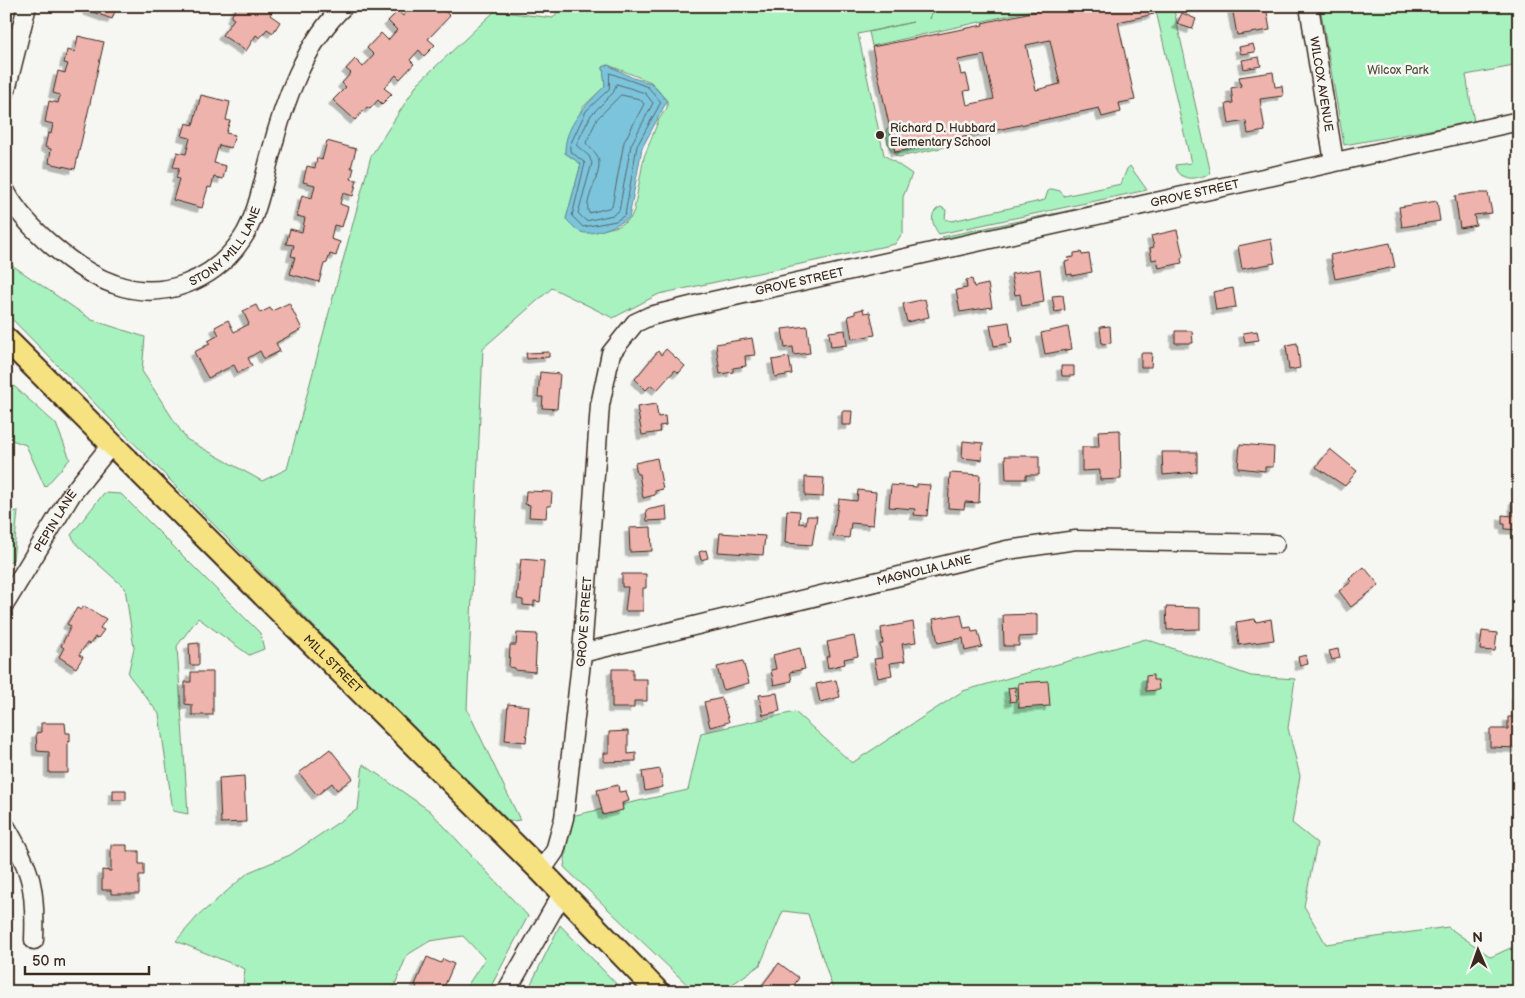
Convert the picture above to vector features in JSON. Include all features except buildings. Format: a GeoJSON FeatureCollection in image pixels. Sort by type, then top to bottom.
{"type":"FeatureCollection","features":[{"type":"Feature","properties":{"kind":"main road","name":"MILL STREET"},"geometry":{"type":"LineString","coordinates":[[6,339],[541,872],[658,992]]}},
{"type":"Feature","properties":{"kind":"street"},"geometry":{"type":"LineString","coordinates":[[6,90],[27,6]]}},
{"type":"Feature","properties":{"kind":"street","name":"STONY MILL LANE"},"geometry":{"type":"LineString","coordinates":[[6,192],[14,207],[50,243],[96,278],[129,290],[162,290],[191,284],[216,269],[243,238],[260,195],[273,143],[302,62],[329,20],[344,6]]}},
{"type":"Feature","properties":{"kind":"street","name":"WILCOX AVENUE"},"geometry":{"type":"LineString","coordinates":[[1309,6],[1334,162]]}},
{"type":"Feature","properties":{"kind":"street","name":"GROVE STREET"},"geometry":{"type":"LineString","coordinates":[[541,872],[555,852],[564,818],[582,653],[600,405],[611,353],[635,323],[650,316],[699,304],[1519,121]]}},
{"type":"Feature","properties":{"kind":"street","name":"PEPIN LANE"},"geometry":{"type":"LineString","coordinates":[[6,602],[71,495],[111,445]]}},
{"type":"Feature","properties":{"kind":"street","name":"MAGNOLIA LANE"},"geometry":{"type":"LineString","coordinates":[[582,653],[1007,550],[1076,540],[1275,544]]}},
{"type":"Feature","properties":{"kind":"street"},"geometry":{"type":"LineString","coordinates":[[6,827],[25,860],[32,887],[35,906],[34,940]]}},
{"type":"Feature","properties":{"kind":"street"},"geometry":{"type":"LineString","coordinates":[[506,992],[562,894]]}},
{"type":"Feature","properties":{"kind":"green space"},"geometry":{"type":"Polygon","coordinates":[[[562,6],[933,6],[930,19],[934,6],[1051,6],[872,46],[869,32],[913,22],[858,34],[884,155],[912,174],[903,197],[903,232],[895,244],[659,294],[613,318],[552,288],[483,348],[467,709],[520,820],[506,822],[6,313],[6,261],[92,320],[145,337],[142,371],[186,439],[262,481],[287,469],[371,156],[418,83],[495,11],[553,18],[562,6]],[[608,65],[603,67],[605,86],[582,108],[565,153],[581,164],[566,219],[588,233],[619,226],[630,219],[634,210],[644,157],[659,119],[667,108],[667,101],[651,82],[608,65]]]}},
{"type":"Feature","properties":{"kind":"green space"},"geometry":{"type":"Polygon","coordinates":[[[1152,6],[1173,6],[1211,174],[1195,178],[1185,177],[1181,175],[1175,165],[1191,163],[1156,11],[1154,12],[1152,6]]]}},
{"type":"Feature","properties":{"kind":"green space","name":"Wilcox Park"},"geometry":{"type":"Polygon","coordinates":[[[1320,6],[1519,6],[1519,65],[1466,75],[1474,122],[1344,145],[1320,6]]]}},
{"type":"Feature","properties":{"kind":"green space"},"geometry":{"type":"Polygon","coordinates":[[[889,127],[895,153],[968,137],[969,142],[899,157],[892,152],[889,145],[886,130],[889,127]]]}},
{"type":"Feature","properties":{"kind":"green space"},"geometry":{"type":"Polygon","coordinates":[[[1130,166],[1147,190],[939,234],[933,223],[934,212],[941,207],[946,210],[945,219],[952,221],[1045,200],[1048,191],[1052,189],[1060,191],[1064,196],[1121,184],[1130,166]]]}},
{"type":"Feature","properties":{"kind":"green space"},"geometry":{"type":"Polygon","coordinates":[[[1152,193],[1147,197],[947,240],[942,237],[1152,193]]]}},
{"type":"Feature","properties":{"kind":"green space"},"geometry":{"type":"Polygon","coordinates":[[[6,379],[56,424],[70,459],[45,487],[26,445],[6,438],[6,379]]]}},
{"type":"Feature","properties":{"kind":"green space"},"geometry":{"type":"Polygon","coordinates":[[[104,493],[121,494],[260,633],[264,649],[249,655],[198,618],[177,646],[188,814],[173,811],[159,714],[128,674],[134,648],[125,588],[78,546],[71,535],[104,493]]]}},
{"type":"Feature","properties":{"kind":"green space"},"geometry":{"type":"Polygon","coordinates":[[[18,511],[13,560],[6,563],[6,513],[18,511]]]}},
{"type":"Feature","properties":{"kind":"green space"},"geometry":{"type":"Polygon","coordinates":[[[1146,639],[1251,676],[1295,679],[1288,728],[1300,776],[1292,823],[1317,843],[1304,906],[1326,944],[1448,927],[1491,957],[1519,944],[1519,992],[1363,992],[1343,987],[1331,992],[834,992],[808,914],[783,911],[760,965],[721,992],[695,992],[564,867],[571,816],[688,790],[701,733],[795,712],[852,763],[963,691],[1146,639]]]}},
{"type":"Feature","properties":{"kind":"green space"},"geometry":{"type":"Polygon","coordinates":[[[363,764],[430,811],[528,916],[488,992],[463,992],[485,959],[463,936],[430,941],[407,955],[392,992],[242,992],[245,969],[176,941],[197,917],[249,872],[290,855],[358,809],[363,764]]]}},
{"type":"Feature","properties":{"kind":"green space"},"geometry":{"type":"Polygon","coordinates":[[[560,925],[624,992],[527,992],[560,925]]]}},
{"type":"Feature","properties":{"kind":"water"},"geometry":{"type":"Polygon","coordinates":[[[608,65],[633,78],[651,83],[667,101],[642,148],[629,218],[606,229],[586,233],[577,230],[566,219],[581,164],[565,153],[566,143],[572,125],[578,116],[605,86],[603,67],[608,65]]]}},
{"type":"Feature","properties":{"kind":"place","name":"Richard D. Hubbard Elementary School"},"geometry":{"type":"Point","coordinates":[880,135]}}]}
